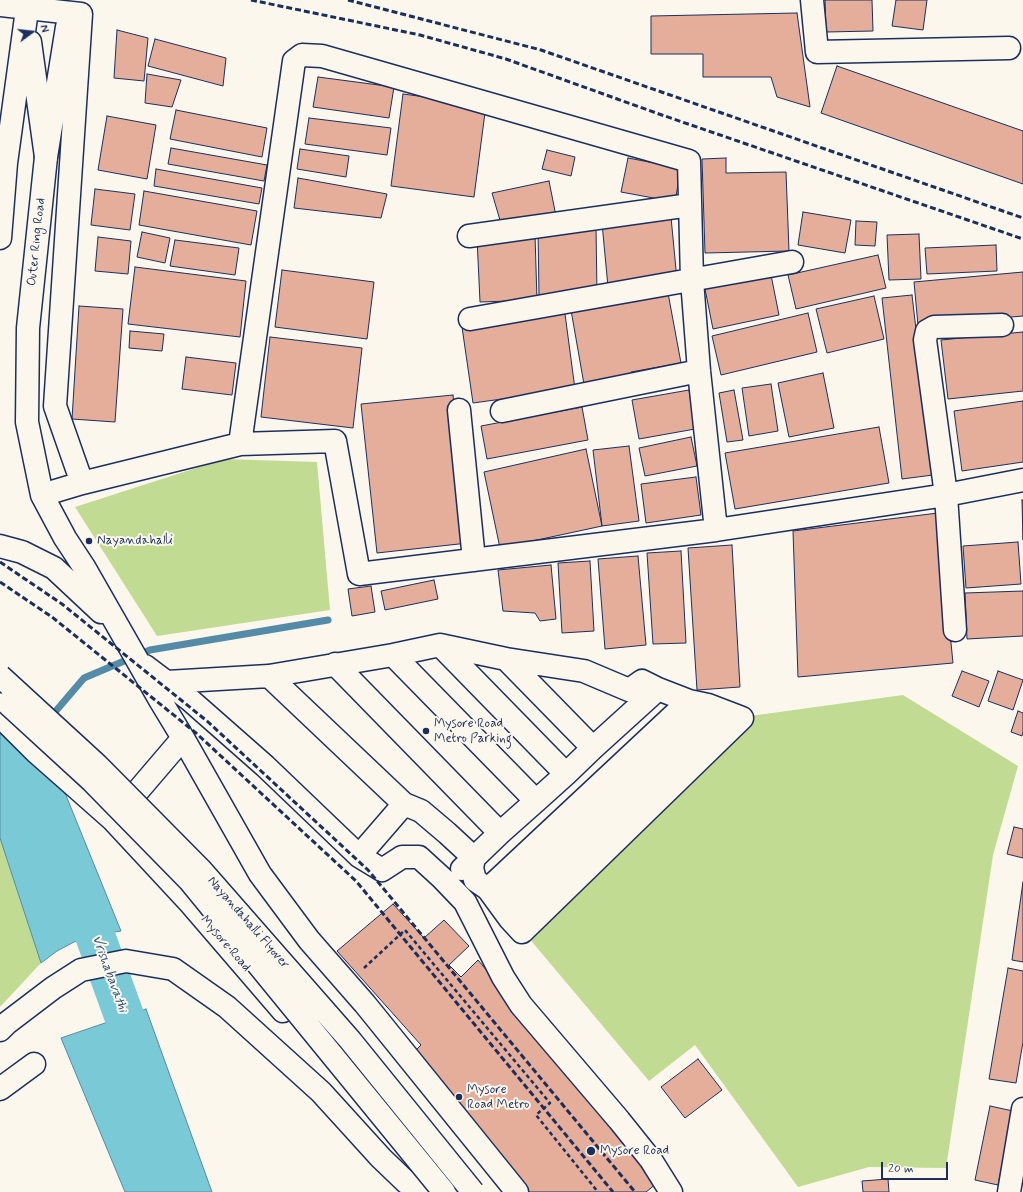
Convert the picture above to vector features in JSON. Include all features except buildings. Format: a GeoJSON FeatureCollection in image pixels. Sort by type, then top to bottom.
{"type":"FeatureCollection","features":[{"type":"Feature","properties":{"kind":"main road"},"geometry":{"type":"LineString","coordinates":[[812,0],[817,52],[1009,48]]}},
{"type":"Feature","properties":{"kind":"main road"},"geometry":{"type":"LineString","coordinates":[[0,4],[81,14],[55,406],[82,483]]}},
{"type":"Feature","properties":{"kind":"main road"},"geometry":{"type":"LineString","coordinates":[[0,238],[6,163],[26,17],[46,157]]}},
{"type":"Feature","properties":{"kind":"main road"},"geometry":{"type":"LineString","coordinates":[[46,157],[67,27]]}},
{"type":"Feature","properties":{"kind":"main road"},"geometry":{"type":"LineString","coordinates":[[240,444],[294,61],[302,56],[322,56],[689,161],[692,280],[698,371],[716,530]]}},
{"type":"Feature","properties":{"kind":"main road","name":"Outer Ring Road"},"geometry":{"type":"LineString","coordinates":[[46,157],[28,328],[27,422],[42,495],[65,538],[84,567],[184,738],[260,874],[309,940],[365,1004],[517,1192]]}},
{"type":"Feature","properties":{"kind":"main road"},"geometry":{"type":"LineString","coordinates":[[469,236],[690,205]]}},
{"type":"Feature","properties":{"kind":"main road"},"geometry":{"type":"LineString","coordinates":[[470,320],[792,262]]}},
{"type":"Feature","properties":{"kind":"main road"},"geometry":{"type":"LineString","coordinates":[[955,630],[946,495],[925,340],[927,331],[934,327],[1002,325]]}},
{"type":"Feature","properties":{"kind":"main road"},"geometry":{"type":"LineString","coordinates":[[502,411],[698,371]]}},
{"type":"Feature","properties":{"kind":"main road"},"geometry":{"type":"LineString","coordinates":[[460,410],[474,560]]}},
{"type":"Feature","properties":{"kind":"main road"},"geometry":{"type":"LineString","coordinates":[[42,495],[82,483],[240,444],[334,441],[359,574],[716,530],[946,495],[1023,480]]}},
{"type":"Feature","properties":{"kind":"main road"},"geometry":{"type":"LineString","coordinates":[[0,546],[22,552],[54,568],[119,629]]}},
{"type":"Feature","properties":{"kind":"main road"},"geometry":{"type":"LineString","coordinates":[[167,682],[269,676],[393,655],[440,645],[506,659],[584,671],[628,690],[642,681],[658,689],[708,706]]}},
{"type":"Feature","properties":{"kind":"main road"},"geometry":{"type":"LineString","coordinates":[[440,645],[566,774]]}},
{"type":"Feature","properties":{"kind":"main road"},"geometry":{"type":"LineString","coordinates":[[393,655],[536,801]]}},
{"type":"Feature","properties":{"kind":"main road"},"geometry":{"type":"LineString","coordinates":[[506,659],[594,748]]}},
{"type":"Feature","properties":{"kind":"main road"},"geometry":{"type":"LineString","coordinates":[[137,660],[190,700],[265,766],[359,856],[382,870],[402,857],[419,857],[447,883],[465,902],[504,977],[521,1005],[638,1143],[651,1160],[671,1192]]}},
{"type":"Feature","properties":{"kind":"main road"},"geometry":{"type":"LineString","coordinates":[[336,664],[500,833]]}},
{"type":"Feature","properties":{"kind":"main road","name":"Nayandahalli Flyover"},"geometry":{"type":"LineString","coordinates":[[0,676],[97,765],[201,870],[350,1040],[473,1192]]}},
{"type":"Feature","properties":{"kind":"main road"},"geometry":{"type":"LineString","coordinates":[[269,676],[404,804],[421,811],[447,832],[474,858]]}},
{"type":"Feature","properties":{"kind":"main road"},"geometry":{"type":"LineString","coordinates":[[447,883],[658,689]]}},
{"type":"Feature","properties":{"kind":"main road","name":"Nayandahalli Flyover"},"geometry":{"type":"LineString","coordinates":[[0,697],[92,781],[190,881],[444,1192]]}},
{"type":"Feature","properties":{"kind":"main road"},"geometry":{"type":"LineString","coordinates":[[499,904],[708,706]]}},
{"type":"Feature","properties":{"kind":"main road"},"geometry":{"type":"LineString","coordinates":[[499,904],[708,706]]}},
{"type":"Feature","properties":{"kind":"main road","name":"Mysore Road"},"geometry":{"type":"LineString","coordinates":[[0,716],[36,752],[112,820],[191,904],[352,1090],[429,1192]]}},
{"type":"Feature","properties":{"kind":"main road"},"geometry":{"type":"LineString","coordinates":[[112,820],[184,738]]}},
{"type":"Feature","properties":{"kind":"main road"},"geometry":{"type":"LineString","coordinates":[[359,856],[404,804]]}},
{"type":"Feature","properties":{"kind":"main road"},"geometry":{"type":"LineString","coordinates":[[474,858],[472,868],[475,880],[499,904]]}},
{"type":"Feature","properties":{"kind":"main road"},"geometry":{"type":"LineString","coordinates":[[0,1030],[53,988],[81,970],[126,961],[173,969],[227,1007],[321,1092],[381,1158],[418,1192]]}},
{"type":"Feature","properties":{"kind":"main road"},"geometry":{"type":"LineString","coordinates":[[0,1089],[34,1064]]}},
{"type":"Feature","properties":{"kind":"main road"},"geometry":{"type":"LineString","coordinates":[[1009,1192],[1023,1108]]}},
{"type":"Feature","properties":{"kind":"path"},"geometry":{"type":"LineString","coordinates":[[362,969],[405,930],[550,1103],[536,1115],[598,1192]]}},
{"type":"Feature","properties":{"kind":"green space"},"geometry":{"type":"Polygon","coordinates":[[[224,459],[317,462],[330,610],[157,636],[75,507],[224,459]]]}},
{"type":"Feature","properties":{"kind":"green space"},"geometry":{"type":"Polygon","coordinates":[[[903,695],[1018,766],[993,855],[946,1168],[869,1167],[798,1187],[695,1045],[649,1081],[528,937],[750,716],[903,695]]]}},
{"type":"Feature","properties":{"kind":"green space"},"geometry":{"type":"Polygon","coordinates":[[[0,838],[41,963],[0,1007],[0,838]]]}},
{"type":"Feature","properties":{"kind":"water"},"geometry":{"type":"Polygon","coordinates":[[[0,732],[65,793],[121,931],[89,936],[74,942],[57,951],[41,963],[0,838],[0,732]]]}},
{"type":"Feature","properties":{"kind":"water"},"geometry":{"type":"Polygon","coordinates":[[[146,1009],[212,1192],[125,1192],[61,1038],[146,1009]]]}},
{"type":"Feature","properties":{"kind":"waterway"},"geometry":{"type":"LineString","coordinates":[[49,719],[84,678],[150,650],[328,620]]}},
{"type":"Feature","properties":{"kind":"waterway","name":"Vrishabavathi"},"geometry":{"type":"LineString","coordinates":[[76,883],[143,1068]]}},
{"type":"Feature","properties":{"kind":"railway"},"geometry":{"type":"LineString","coordinates":[[251,0],[420,35],[506,59],[659,114],[1023,239]]}},
{"type":"Feature","properties":{"kind":"railway"},"geometry":{"type":"LineString","coordinates":[[348,0],[541,50],[1023,218]]}},
{"type":"Feature","properties":{"kind":"railway"},"geometry":{"type":"LineString","coordinates":[[0,562],[62,604],[207,721],[368,870],[635,1192]]}},
{"type":"Feature","properties":{"kind":"railway"},"geometry":{"type":"LineString","coordinates":[[0,582],[52,617],[196,733],[356,881],[613,1192]]}},
{"type":"Feature","properties":{"kind":"place","name":"Nayandahalli"},"geometry":{"type":"Point","coordinates":[89,541]}},
{"type":"Feature","properties":{"kind":"place","name":"Mysore Road Metro Parking"},"geometry":{"type":"Point","coordinates":[426,731]}},
{"type":"Feature","properties":{"kind":"place","name":"Mysore Road Metro"},"geometry":{"type":"Point","coordinates":[459,1097]}},
{"type":"Feature","properties":{"kind":"place","name":"Mysore Road"},"geometry":{"type":"Point","coordinates":[591,1151]}}]}
